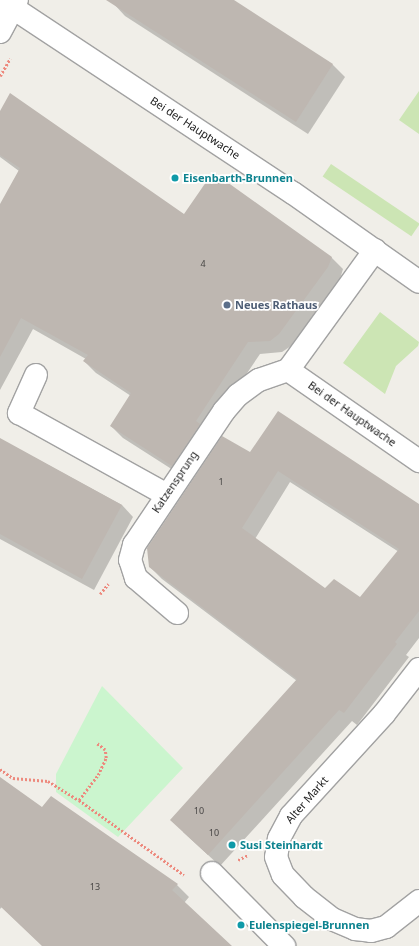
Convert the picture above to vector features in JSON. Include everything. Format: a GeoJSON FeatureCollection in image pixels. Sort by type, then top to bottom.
{"type":"FeatureCollection","features":[{"type":"Feature","properties":{"kind":"street"},"geometry":{"type":"LineString","coordinates":[[0,32],[10,3]]}},
{"type":"Feature","properties":{"kind":"street","name":"Bei der Hauptwache"},"geometry":{"type":"LineString","coordinates":[[10,3],[293,193],[376,250],[419,282]]}},
{"type":"Feature","properties":{"kind":"street"},"geometry":{"type":"LineString","coordinates":[[288,370],[376,250]]}},
{"type":"Feature","properties":{"kind":"street","name":"Bei der Hauptwache"},"geometry":{"type":"LineString","coordinates":[[288,370],[419,461]]}},
{"type":"Feature","properties":{"kind":"street","name":"Katzensprung"},"geometry":{"type":"LineString","coordinates":[[178,613],[138,581],[132,569],[130,560],[134,545],[224,410],[238,395],[258,380],[288,370]]}},
{"type":"Feature","properties":{"kind":"street"},"geometry":{"type":"LineString","coordinates":[[36,375],[19,413],[167,495]]}},
{"type":"Feature","properties":{"kind":"street","name":"Alter Markt"},"geometry":{"type":"LineString","coordinates":[[419,669],[384,714],[291,816],[282,830],[278,842],[276,862],[283,875],[304,897],[325,914],[348,927],[366,931],[380,929],[395,921],[419,901]]}},
{"type":"Feature","properties":{"kind":"street"},"geometry":{"type":"LineString","coordinates":[[212,873],[284,946]]}},
{"type":"Feature","properties":{"kind":"street","name":"Alter Markt"},"geometry":{"type":"LineString","coordinates":[[376,946],[395,921]]}},
{"type":"Feature","properties":{"kind":"path"},"geometry":{"type":"LineString","coordinates":[[79,800],[98,775],[106,758],[105,750],[96,743]]}},
{"type":"Feature","properties":{"kind":"path"},"geometry":{"type":"LineString","coordinates":[[0,769],[13,778],[48,781],[79,800],[187,878],[195,882],[278,842]]}},
{"type":"Feature","properties":{"kind":"green space"},"geometry":{"type":"Polygon","coordinates":[[[419,91],[419,134],[399,120],[419,91]]]}},
{"type":"Feature","properties":{"kind":"green space"},"geometry":{"type":"Polygon","coordinates":[[[331,164],[419,223],[411,236],[323,176],[331,164]]]}},
{"type":"Feature","properties":{"kind":"green space"},"geometry":{"type":"Polygon","coordinates":[[[380,312],[419,342],[418,346],[396,366],[385,394],[343,363],[380,312]]]}},
{"type":"Feature","properties":{"kind":"green space"},"geometry":{"type":"Polygon","coordinates":[[[102,686],[183,768],[118,837],[56,792],[56,774],[102,686]]]}},
{"type":"Feature","properties":{"kind":"building"},"geometry":{"type":"Polygon","coordinates":[[[106,0],[234,0],[333,64],[296,122],[106,0]]]}},
{"type":"Feature","properties":{"kind":"building"},"geometry":{"type":"Polygon","coordinates":[[[10,93],[184,214],[213,172],[332,257],[328,267],[279,334],[270,341],[248,342],[196,421],[200,424],[172,466],[110,426],[131,393],[83,361],[88,355],[21,318],[0,357],[0,204],[20,168],[0,155],[0,111],[10,93]]]}},
{"type":"Feature","properties":{"kind":"building"},"geometry":{"type":"Polygon","coordinates":[[[278,411],[419,504],[419,611],[395,642],[397,644],[344,713],[339,710],[208,855],[170,820],[297,679],[149,567],[147,548],[222,436],[250,452],[278,411]],[[278,471],[242,528],[325,588],[334,579],[360,597],[399,549],[278,471]]]}},
{"type":"Feature","properties":{"kind":"building"},"geometry":{"type":"Polygon","coordinates":[[[0,438],[122,505],[82,579],[0,534],[0,438]]]}},
{"type":"Feature","properties":{"kind":"building"},"geometry":{"type":"Polygon","coordinates":[[[0,777],[42,807],[51,796],[178,884],[172,890],[232,946],[42,946],[0,906],[0,777]]]}},
{"type":"Feature","properties":{"kind":"place","name":"Eisenbarth-Brunnen"},"geometry":{"type":"Point","coordinates":[175,178]}},
{"type":"Feature","properties":{"kind":"place","name":"Neues Rathaus"},"geometry":{"type":"Point","coordinates":[227,305]}},
{"type":"Feature","properties":{"kind":"place","name":"Susi Steinhardt"},"geometry":{"type":"Point","coordinates":[232,845]}},
{"type":"Feature","properties":{"kind":"place","name":"Eulenspiegel-Brunnen"},"geometry":{"type":"Point","coordinates":[241,925]}}]}
